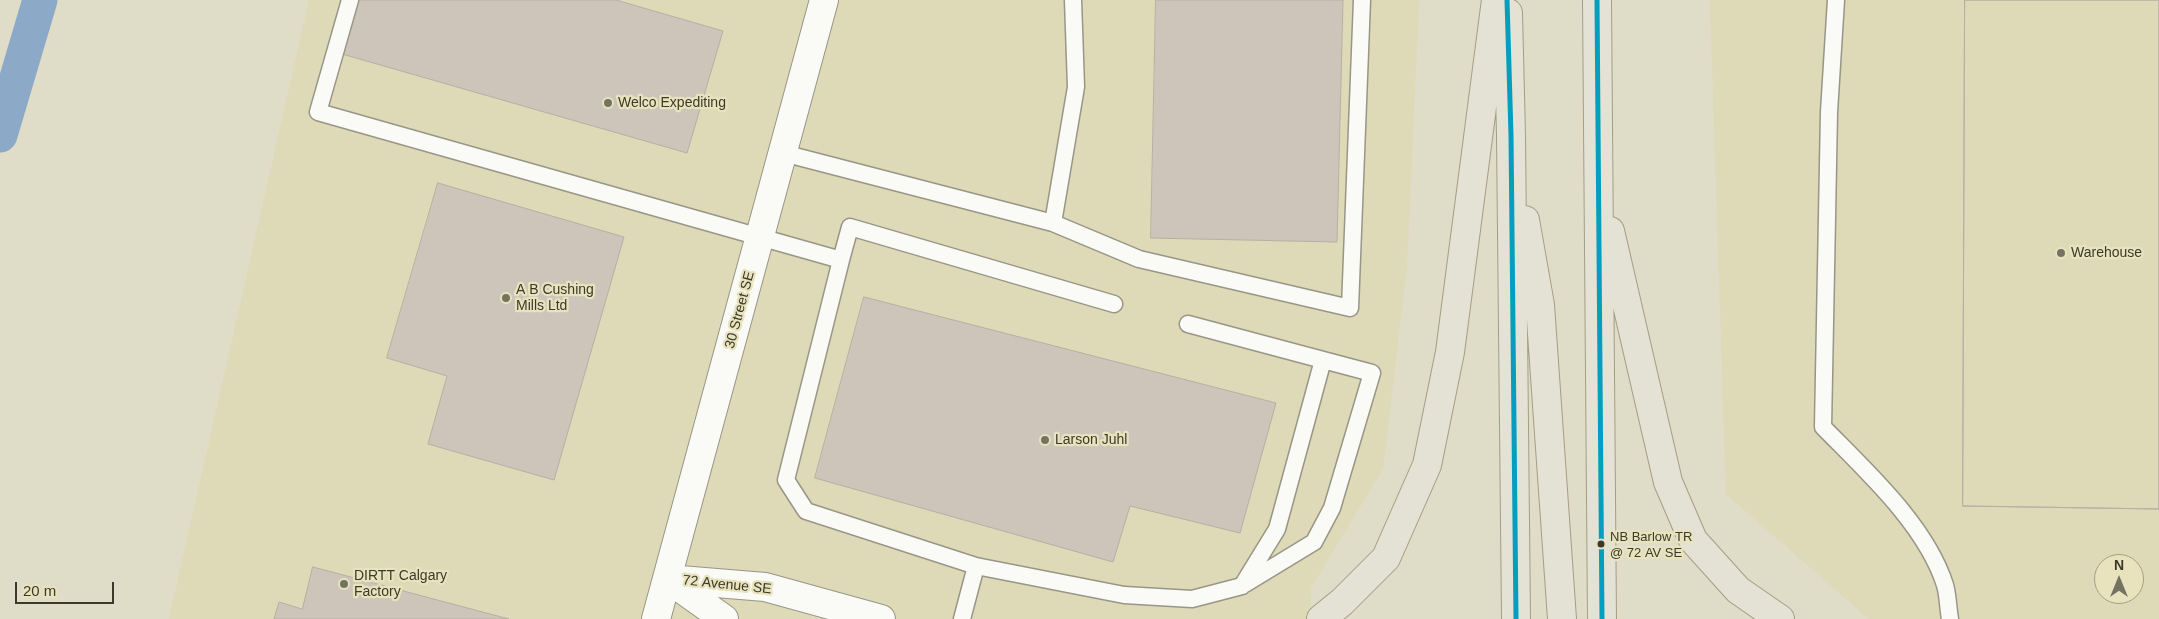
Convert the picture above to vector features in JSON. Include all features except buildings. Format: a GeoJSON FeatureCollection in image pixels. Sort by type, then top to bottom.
{"type":"FeatureCollection","features":[{"type":"Feature","properties":{"kind":"main road"},"geometry":{"type":"LineString","coordinates":[[1321,619],[1342,602],[1386,558],[1427,466],[1450,352],[1496,0]]}},
{"type":"Feature","properties":{"kind":"main road"},"geometry":{"type":"LineString","coordinates":[[1507,0],[1511,134],[1516,619]]}},
{"type":"Feature","properties":{"kind":"main road"},"geometry":{"type":"LineString","coordinates":[[1597,0],[1602,619]]}},
{"type":"Feature","properties":{"kind":"main road"},"geometry":{"type":"LineString","coordinates":[[1511,134],[1540,305],[1562,619]]}},
{"type":"Feature","properties":{"kind":"main road"},"geometry":{"type":"LineString","coordinates":[[1599,182],[1668,482],[1693,540],[1738,590],[1780,619]]}},
{"type":"Feature","properties":{"kind":"street","name":"30 Street SE"},"geometry":{"type":"LineString","coordinates":[[656,619],[824,0]]}},
{"type":"Feature","properties":{"kind":"street","name":"72 Avenue SE"},"geometry":{"type":"LineString","coordinates":[[668,579],[724,619]]}},
{"type":"Feature","properties":{"kind":"street","name":"72 Avenue SE"},"geometry":{"type":"LineString","coordinates":[[668,579],[765,587],[881,619]]}},
{"type":"Feature","properties":{"kind":"lane"},"geometry":{"type":"LineString","coordinates":[[350,0],[318,112],[841,260]]}},
{"type":"Feature","properties":{"kind":"lane"},"geometry":{"type":"LineString","coordinates":[[1053,223],[1076,87],[1073,0]]}},
{"type":"Feature","properties":{"kind":"lane"},"geometry":{"type":"LineString","coordinates":[[783,153],[1053,223],[1139,259],[1350,308],[1362,0]]}},
{"type":"Feature","properties":{"kind":"lane"},"geometry":{"type":"LineString","coordinates":[[1836,0],[1829,112],[1823,427],[1884,490],[1928,546],[1945,585],[1950,619]]}},
{"type":"Feature","properties":{"kind":"lane"},"geometry":{"type":"LineString","coordinates":[[1114,304],[850,227],[786,480],[806,511],[976,566],[1124,594],[1192,599],[1242,586],[1314,542],[1332,508],[1372,373],[1188,324]]}},
{"type":"Feature","properties":{"kind":"lane"},"geometry":{"type":"LineString","coordinates":[[1242,586],[1277,529],[1323,360]]}},
{"type":"Feature","properties":{"kind":"lane"},"geometry":{"type":"LineString","coordinates":[[962,619],[976,566]]}},
{"type":"Feature","properties":{"kind":"shaded area"},"geometry":{"type":"Polygon","coordinates":[[[309,0],[1419,0],[1407,265],[1383,469],[1311,588],[1311,619],[169,619],[309,0]]]}},
{"type":"Feature","properties":{"kind":"shaded area"},"geometry":{"type":"Polygon","coordinates":[[[1710,0],[2159,0],[2159,619],[1869,619],[1726,494],[1710,0]]]}},
{"type":"Feature","properties":{"kind":"waterway"},"geometry":{"type":"LineString","coordinates":[[0,135],[40,0]]}},
{"type":"Feature","properties":{"kind":"transit line"},"geometry":{"type":"LineString","coordinates":[[1507,0],[1511,135],[1516,619]]}},
{"type":"Feature","properties":{"kind":"transit line"},"geometry":{"type":"LineString","coordinates":[[1597,0],[1602,619]]}},
{"type":"Feature","properties":{"kind":"place","name":"Welco Expediting"},"geometry":{"type":"Point","coordinates":[608,103]}},
{"type":"Feature","properties":{"kind":"place","name":"Warehouse"},"geometry":{"type":"Point","coordinates":[2061,253]}},
{"type":"Feature","properties":{"kind":"place","name":"A B Cushing Mills Ltd"},"geometry":{"type":"Point","coordinates":[506,298]}},
{"type":"Feature","properties":{"kind":"place","name":"Larson Juhl"},"geometry":{"type":"Point","coordinates":[1045,440]}},
{"type":"Feature","properties":{"kind":"place","name":"NB Barlow TR @ 72 AV SE"},"geometry":{"type":"Point","coordinates":[1601,544]}},
{"type":"Feature","properties":{"kind":"place","name":"DIRTT Calgary Factory"},"geometry":{"type":"Point","coordinates":[344,584]}}]}
